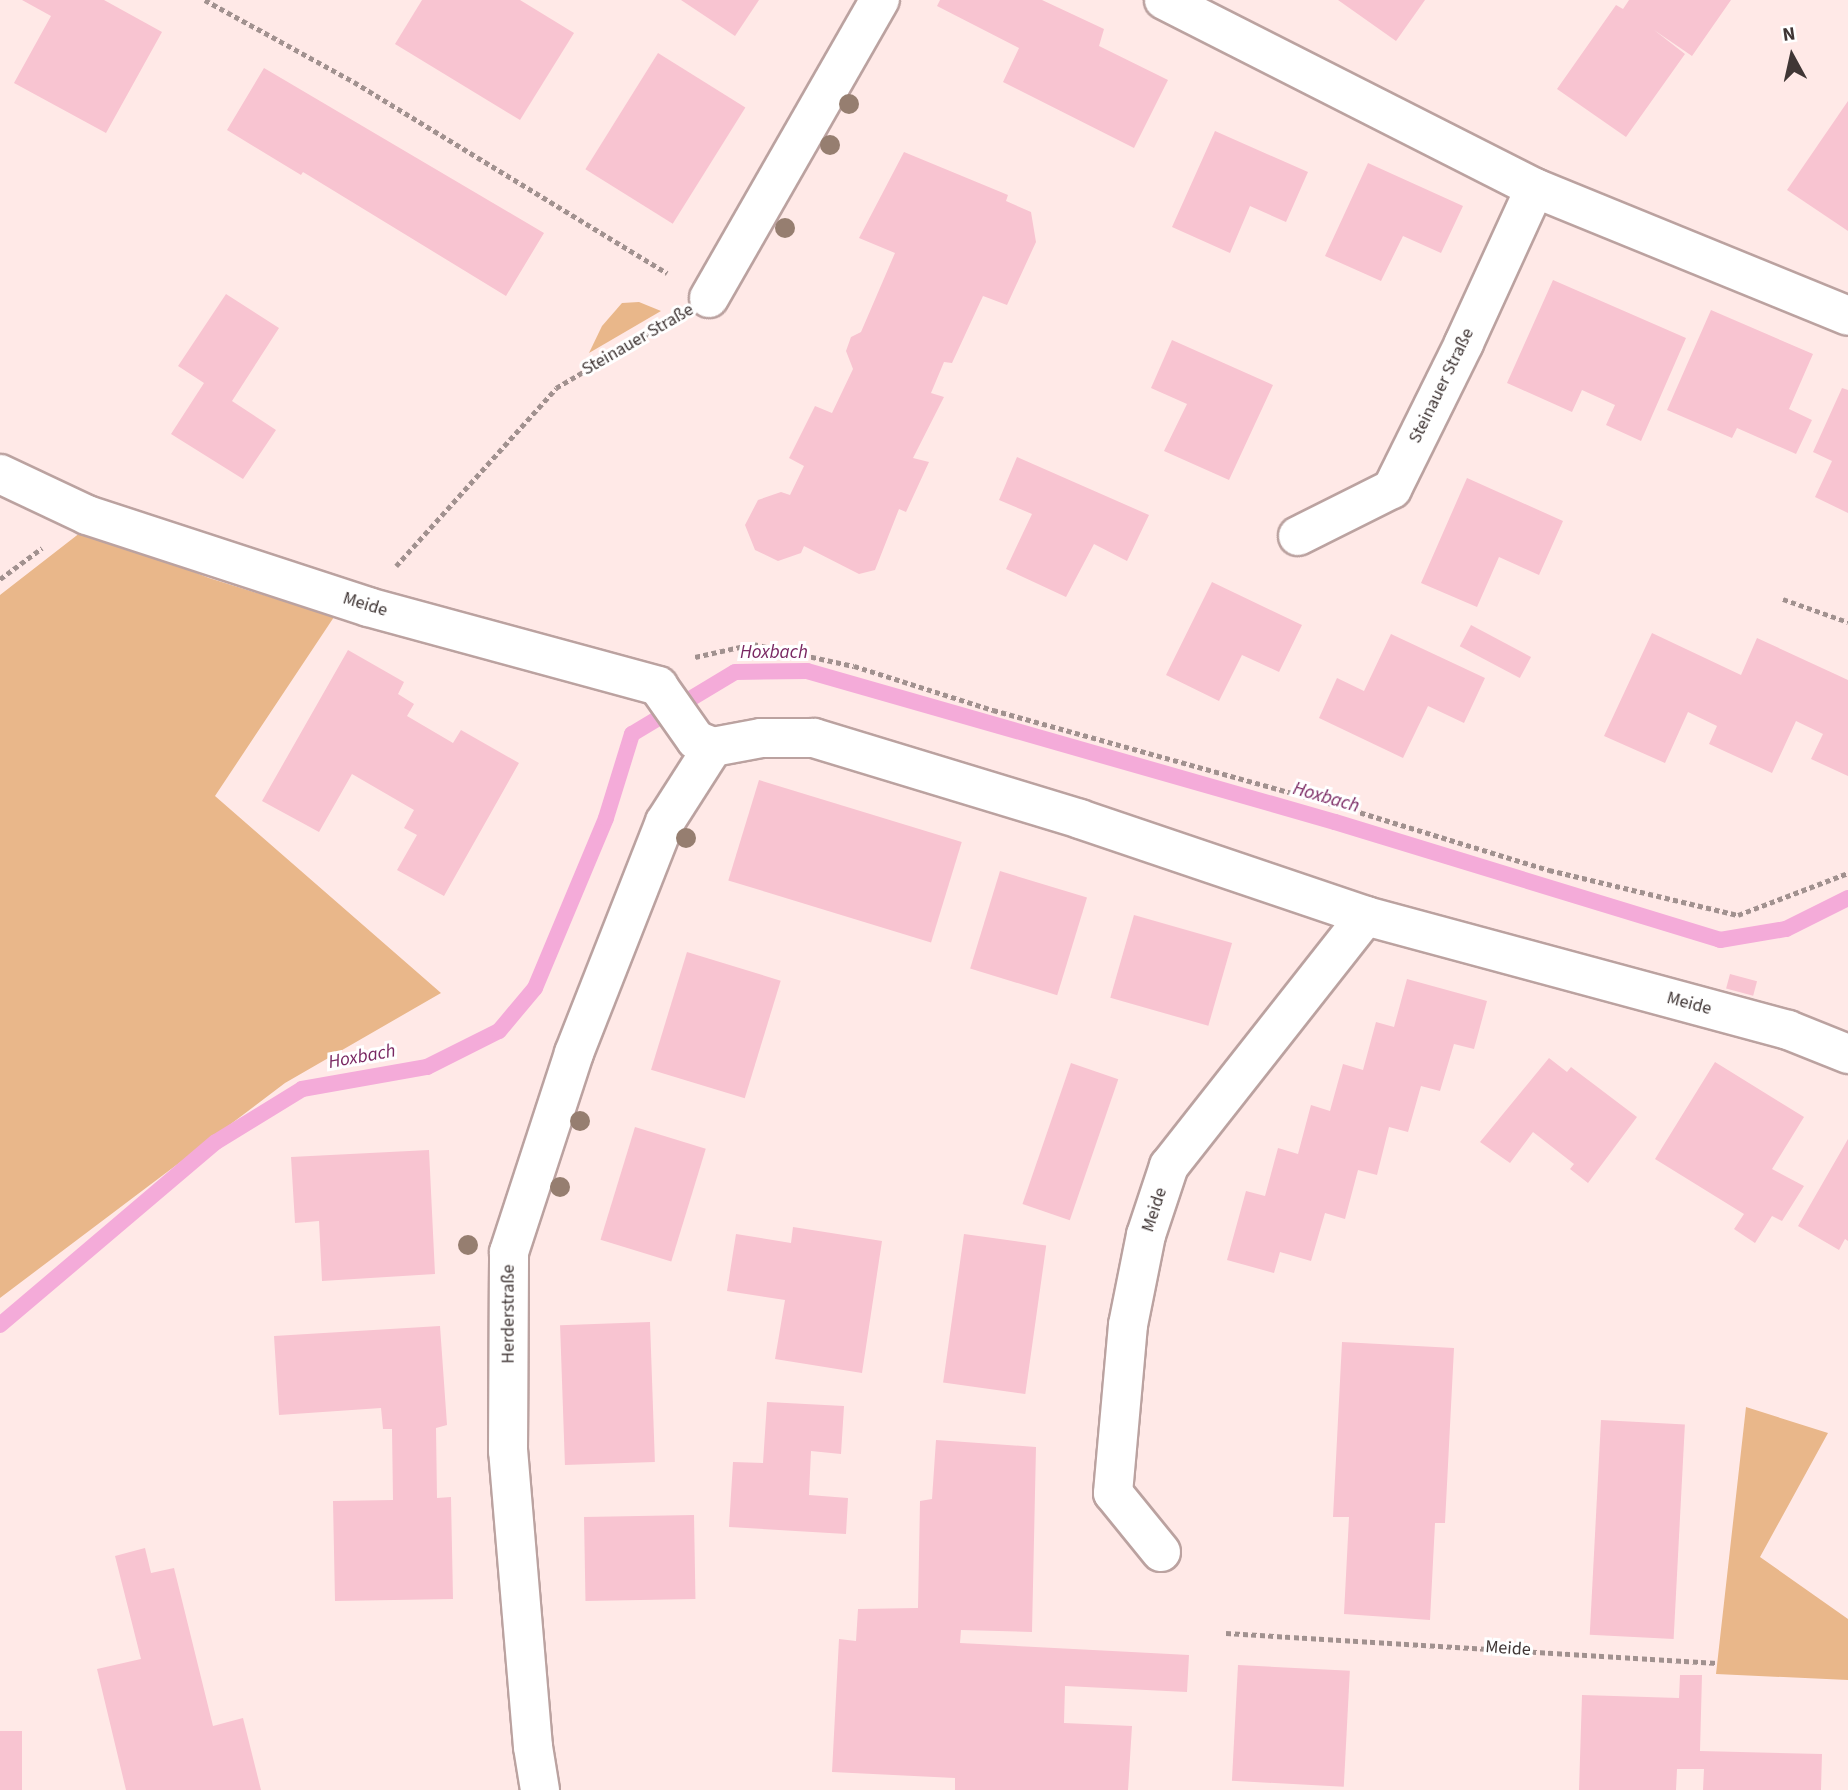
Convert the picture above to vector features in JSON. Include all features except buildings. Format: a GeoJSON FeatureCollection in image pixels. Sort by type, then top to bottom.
{"type":"FeatureCollection","features":[{"type":"Feature","properties":{"kind":"street","name":"Steinauer Straße"},"geometry":{"type":"LineString","coordinates":[[709,298],[880,0]]}},
{"type":"Feature","properties":{"kind":"street"},"geometry":{"type":"LineString","coordinates":[[1164,0],[1535,188],[1848,316]]}},
{"type":"Feature","properties":{"kind":"street","name":"Steinauer Straße"},"geometry":{"type":"LineString","coordinates":[[1298,536],[1392,489],[1464,343],[1535,188]]}},
{"type":"Feature","properties":{"kind":"street","name":"Meide"},"geometry":{"type":"LineString","coordinates":[[0,474],[87,515],[369,607],[651,684]]}},
{"type":"Feature","properties":{"kind":"street"},"geometry":{"type":"LineString","coordinates":[[651,684],[705,744]]}},
{"type":"Feature","properties":{"kind":"street","name":"Meide"},"geometry":{"type":"LineString","coordinates":[[705,744],[761,738],[814,738],[1080,819],[1366,916],[1788,1030],[1848,1055]]}},
{"type":"Feature","properties":{"kind":"street","name":"Herderstraße"},"geometry":{"type":"LineString","coordinates":[[540,1790],[533,1747],[508,1451],[509,1252],[574,1053],[665,822],[705,744]]}},
{"type":"Feature","properties":{"kind":"street","name":"Meide"},"geometry":{"type":"LineString","coordinates":[[1161,1552],[1113,1493],[1128,1325],[1146,1235],[1169,1166],[1366,916]]}},
{"type":"Feature","properties":{"kind":"path"},"geometry":{"type":"LineString","coordinates":[[205,0],[354,82],[709,298]]}},
{"type":"Feature","properties":{"kind":"path","name":"Steinauer Straße"},"geometry":{"type":"LineString","coordinates":[[369,607],[386,577],[556,388],[709,298]]}},
{"type":"Feature","properties":{"kind":"path"},"geometry":{"type":"LineString","coordinates":[[1783,599],[1848,622]]}},
{"type":"Feature","properties":{"kind":"path"},"geometry":{"type":"LineString","coordinates":[[651,684],[702,653],[753,644],[854,666],[993,710],[1336,805],[1549,870],[1738,915],[1848,873]]}},
{"type":"Feature","properties":{"kind":"path","name":"Meide"},"geometry":{"type":"LineString","coordinates":[[1226,1633],[1717,1663]]}},
{"type":"Feature","properties":{"kind":"shaded area"},"geometry":{"type":"Polygon","coordinates":[[[639,302],[661,311],[589,353],[602,326],[622,303],[639,302]]]}},
{"type":"Feature","properties":{"kind":"shaded area"},"geometry":{"type":"Polygon","coordinates":[[[85,529],[209,578],[334,617],[215,796],[441,993],[285,1083],[0,1298],[0,595],[85,529]]]}},
{"type":"Feature","properties":{"kind":"shaded area"},"geometry":{"type":"Polygon","coordinates":[[[1746,1407],[1828,1433],[1760,1557],[1848,1619],[1848,1680],[1716,1674],[1746,1407]]]}},
{"type":"Feature","properties":{"kind":"waterway","name":"Hoxbach"},"geometry":{"type":"LineString","coordinates":[[0,1325],[216,1142],[302,1089],[427,1067],[499,1031],[535,988],[606,818],[632,734],[735,672],[807,671],[1335,822],[1720,940],[1786,929],[1848,898]]}}]}
